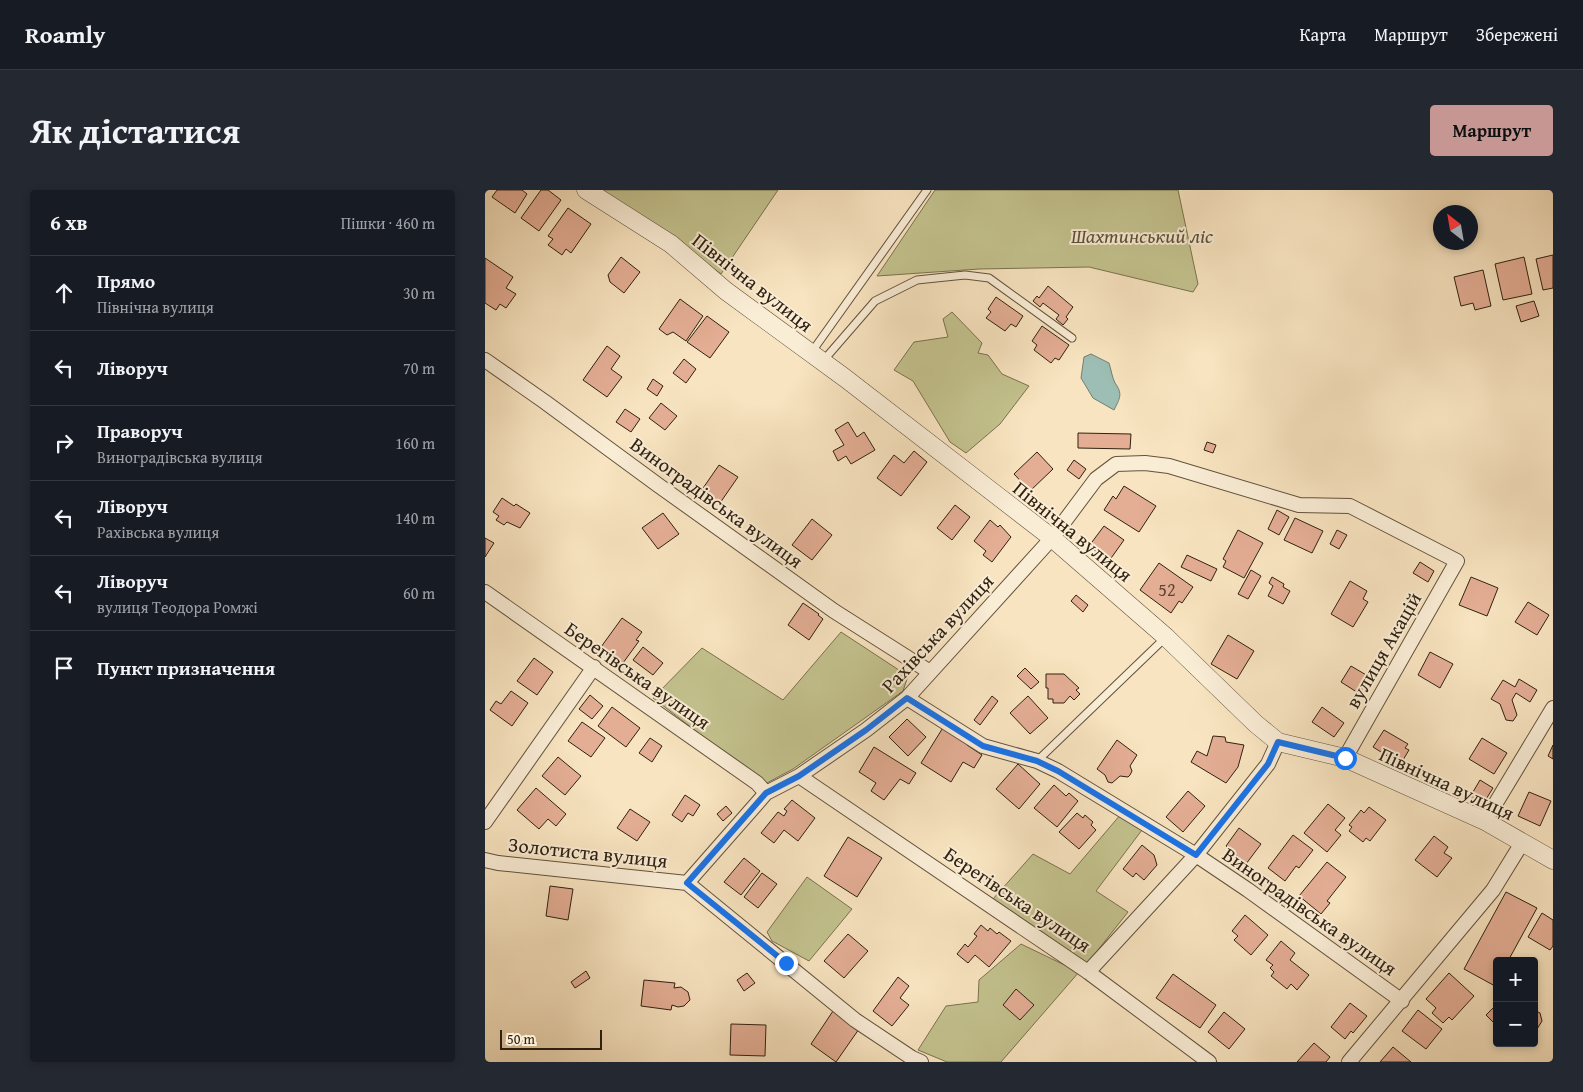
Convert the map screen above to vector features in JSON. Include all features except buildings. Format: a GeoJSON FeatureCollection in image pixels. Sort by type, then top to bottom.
{"type":"FeatureCollection","features":[{"type":"Feature","properties":{"kind":"street","name":"Північна вулиця"},"geometry":{"type":"LineString","coordinates":[[586,190],[671,244],[726,292],[816,357],[1052,538],[1167,637],[1256,724],[1278,742],[1345,758],[1485,821],[1553,860]]}},
{"type":"Feature","properties":{"kind":"street","name":"Виноградівська вулиця"},"geometry":{"type":"LineString","coordinates":[[485,360],[834,611],[930,672]]}},
{"type":"Feature","properties":{"kind":"street","name":"Рахівська вулиця"},"geometry":{"type":"LineString","coordinates":[[687,883],[766,793],[799,776],[866,730],[907,698],[1052,538],[1096,479],[1116,464],[1145,463],[1169,466],[1299,505],[1350,506],[1457,561]]}},
{"type":"Feature","properties":{"kind":"street","name":"вулиця Акацій"},"geometry":{"type":"LineString","coordinates":[[1345,758],[1457,561]]}},
{"type":"Feature","properties":{"kind":"street","name":"Берегівська вулиця"},"geometry":{"type":"LineString","coordinates":[[485,592],[757,783],[766,793]]}},
{"type":"Feature","properties":{"kind":"street"},"geometry":{"type":"LineString","coordinates":[[485,822],[593,668]]}},
{"type":"Feature","properties":{"kind":"street","name":"Виноградівська вулиця"},"geometry":{"type":"LineString","coordinates":[[907,698],[983,746],[1037,761],[1058,771],[1196,855],[1248,890],[1402,1001]]}},
{"type":"Feature","properties":{"kind":"street"},"geometry":{"type":"LineString","coordinates":[[1485,821],[1553,708]]}},
{"type":"Feature","properties":{"kind":"street"},"geometry":{"type":"LineString","coordinates":[[1088,972],[1196,855],[1268,764],[1278,742]]}},
{"type":"Feature","properties":{"kind":"street","name":"Берегівська вулиця"},"geometry":{"type":"LineString","coordinates":[[799,776],[1088,972],[1209,1062]]}},
{"type":"Feature","properties":{"kind":"street"},"geometry":{"type":"LineString","coordinates":[[1349,1062],[1493,890],[1522,842]]}},
{"type":"Feature","properties":{"kind":"street","name":"Золотиста вулиця"},"geometry":{"type":"LineString","coordinates":[[485,860],[498,863],[687,883]]}},
{"type":"Feature","properties":{"kind":"street"},"geometry":{"type":"LineString","coordinates":[[687,883],[855,1020],[921,1062]]}},
{"type":"Feature","properties":{"kind":"lane"},"geometry":{"type":"LineString","coordinates":[[816,357],[927,190]]}},
{"type":"Feature","properties":{"kind":"lane"},"geometry":{"type":"LineString","coordinates":[[816,357],[875,301],[917,280],[965,275],[989,278],[1072,338]]}},
{"type":"Feature","properties":{"kind":"lane"},"geometry":{"type":"LineString","coordinates":[[1037,761],[1167,637]]}},
{"type":"Feature","properties":{"kind":"green space"},"geometry":{"type":"Polygon","coordinates":[[[602,190],[778,190],[721,274],[602,190]]]}},
{"type":"Feature","properties":{"kind":"green space","name":"Шахтинський ліс"},"geometry":{"type":"Polygon","coordinates":[[[935,190],[1178,190],[1198,284],[1193,292],[1089,267],[979,269],[877,276],[935,190]]]}},
{"type":"Feature","properties":{"kind":"green space"},"geometry":{"type":"Polygon","coordinates":[[[952,312],[982,343],[978,353],[988,355],[1002,374],[1029,386],[1000,424],[966,453],[950,442],[913,381],[894,370],[914,342],[948,337],[943,319],[952,312]]]}},
{"type":"Feature","properties":{"kind":"green space"},"geometry":{"type":"Polygon","coordinates":[[[841,632],[908,676],[903,691],[793,769],[765,784],[653,698],[702,648],[783,700],[841,632]]]}},
{"type":"Feature","properties":{"kind":"green space"},"geometry":{"type":"Polygon","coordinates":[[[1121,814],[1142,830],[1096,891],[1128,912],[1086,965],[993,899],[1033,854],[1070,874],[1121,814]]]}},
{"type":"Feature","properties":{"kind":"green space"},"geometry":{"type":"Polygon","coordinates":[[[807,877],[852,909],[809,961],[772,941],[767,932],[807,877]]]}},
{"type":"Feature","properties":{"kind":"green space"},"geometry":{"type":"Polygon","coordinates":[[[1021,944],[1079,972],[1001,1062],[947,1062],[918,1050],[946,1006],[978,1002],[979,980],[1021,944]]]}},
{"type":"Feature","properties":{"kind":"water"},"geometry":{"type":"Polygon","coordinates":[[[1091,354],[1109,363],[1120,393],[1114,410],[1093,398],[1081,378],[1084,357],[1091,354]]]}},
{"type":"Feature","properties":{"kind":"route"},"geometry":{"type":"LineString","coordinates":[[786,963],[687,883],[766,793],[799,776],[866,730],[907,698],[983,746],[1037,761],[1058,771],[1196,855],[1268,764],[1278,742],[1345,758]]}}]}
